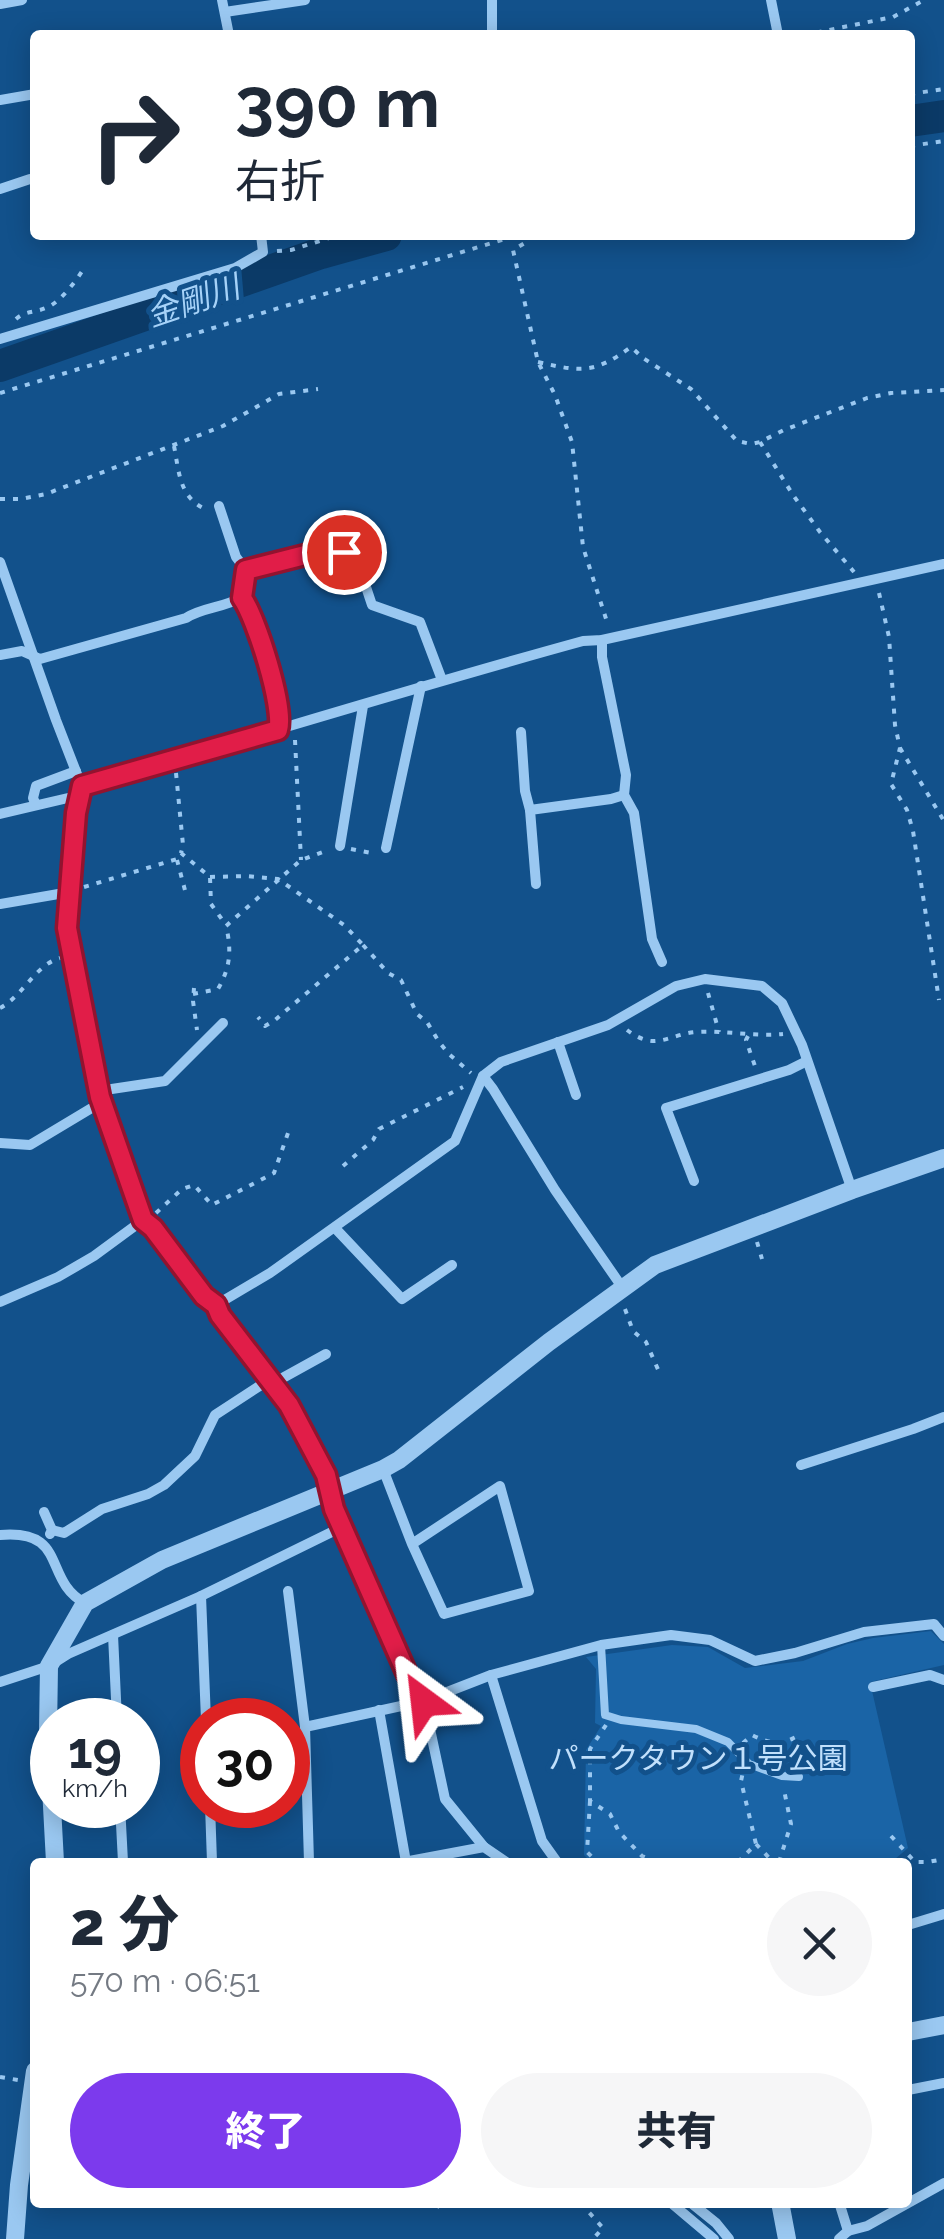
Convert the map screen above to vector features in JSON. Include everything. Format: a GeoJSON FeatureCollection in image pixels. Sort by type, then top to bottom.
{"type":"FeatureCollection","features":[{"type":"Feature","properties":{"kind":"street"},"geometry":{"type":"LineString","coordinates":[[0,4],[22,0]]}},
{"type":"Feature","properties":{"kind":"street"},"geometry":{"type":"LineString","coordinates":[[222,0],[228,30]]}},
{"type":"Feature","properties":{"kind":"street"},"geometry":{"type":"LineString","coordinates":[[226,12],[304,0]]}},
{"type":"Feature","properties":{"kind":"street"},"geometry":{"type":"LineString","coordinates":[[492,0],[492,30]]}},
{"type":"Feature","properties":{"kind":"street"},"geometry":{"type":"LineString","coordinates":[[771,0],[777,30]]}},
{"type":"Feature","properties":{"kind":"street"},"geometry":{"type":"LineString","coordinates":[[0,100],[30,95]]}},
{"type":"Feature","properties":{"kind":"street"},"geometry":{"type":"LineString","coordinates":[[0,189],[30,179]]}},
{"type":"Feature","properties":{"kind":"street"},"geometry":{"type":"LineString","coordinates":[[0,339],[235,268],[263,252],[261,240]]}},
{"type":"Feature","properties":{"kind":"street"},"geometry":{"type":"LineString","coordinates":[[221,511],[236,557],[246,570],[242,598],[267,661],[281,720],[278,730]]}},
{"type":"Feature","properties":{"kind":"street"},"geometry":{"type":"LineString","coordinates":[[246,570],[313,553],[354,551],[372,605],[420,622],[442,680]]}},
{"type":"Feature","properties":{"kind":"street"},"geometry":{"type":"LineString","coordinates":[[0,562],[81,793],[67,928],[100,1097],[143,1220],[204,1296],[216,1305],[289,1405],[326,1475],[334,1509],[407,1674],[424,1702],[445,1799],[484,1847],[500,1858]]}},
{"type":"Feature","properties":{"kind":"street"},"geometry":{"type":"LineString","coordinates":[[0,814],[68,798],[175,760],[583,641],[944,564]]}},
{"type":"Feature","properties":{"kind":"street"},"geometry":{"type":"LineString","coordinates":[[0,655],[22,652],[40,659],[242,598]]}},
{"type":"Feature","properties":{"kind":"street"},"geometry":{"type":"LineString","coordinates":[[602,640],[626,775],[624,795],[634,813],[652,938],[662,962]]}},
{"type":"Feature","properties":{"kind":"street"},"geometry":{"type":"LineString","coordinates":[[386,848],[421,686]]}},
{"type":"Feature","properties":{"kind":"street"},"geometry":{"type":"LineString","coordinates":[[340,846],[364,706]]}},
{"type":"Feature","properties":{"kind":"street"},"geometry":{"type":"LineString","coordinates":[[521,732],[536,884]]}},
{"type":"Feature","properties":{"kind":"street"},"geometry":{"type":"LineString","coordinates":[[36,805],[36,786],[76,771]]}},
{"type":"Feature","properties":{"kind":"street"},"geometry":{"type":"LineString","coordinates":[[530,810],[624,795]]}},
{"type":"Feature","properties":{"kind":"street"},"geometry":{"type":"LineString","coordinates":[[0,904],[70,892]]}},
{"type":"Feature","properties":{"kind":"street"},"geometry":{"type":"LineString","coordinates":[[216,1305],[270,1273],[455,1140],[483,1076],[501,1062],[608,1024],[676,986],[705,978],[762,986],[782,1002],[808,1061],[852,1190]]}},
{"type":"Feature","properties":{"kind":"street"},"geometry":{"type":"LineString","coordinates":[[0,1144],[30,1145],[94,1106],[105,1090],[165,1080],[223,1023]]}},
{"type":"Feature","properties":{"kind":"street"},"geometry":{"type":"LineString","coordinates":[[558,1042],[576,1095]]}},
{"type":"Feature","properties":{"kind":"street"},"geometry":{"type":"LineString","coordinates":[[694,1182],[666,1108],[808,1061]]}},
{"type":"Feature","properties":{"kind":"street"},"geometry":{"type":"LineString","coordinates":[[483,1076],[616,1291]]}},
{"type":"Feature","properties":{"kind":"street"},"geometry":{"type":"LineString","coordinates":[[56,1858],[48,1666],[85,1603],[162,1560],[383,1469],[655,1265],[852,1190],[943,1162]]}},
{"type":"Feature","properties":{"kind":"street"},"geometry":{"type":"LineString","coordinates":[[0,1302],[58,1277],[143,1220]]}},
{"type":"Feature","properties":{"kind":"street"},"geometry":{"type":"LineString","coordinates":[[335,1228],[402,1299],[452,1265]]}},
{"type":"Feature","properties":{"kind":"street"},"geometry":{"type":"LineString","coordinates":[[52,1530],[64,1533],[102,1509],[164,1485],[194,1456],[214,1415],[262,1385],[326,1354]]}},
{"type":"Feature","properties":{"kind":"street"},"geometry":{"type":"LineString","coordinates":[[801,1465],[944,1417]]}},
{"type":"Feature","properties":{"kind":"street"},"geometry":{"type":"LineString","coordinates":[[383,1469],[412,1544],[444,1614],[528,1592],[500,1486],[412,1544]]}},
{"type":"Feature","properties":{"kind":"street"},"geometry":{"type":"LineString","coordinates":[[44,1512],[52,1530]]}},
{"type":"Feature","properties":{"kind":"street"},"geometry":{"type":"LineString","coordinates":[[0,1682],[48,1666],[342,1527]]}},
{"type":"Feature","properties":{"kind":"street"},"geometry":{"type":"LineString","coordinates":[[44,1543],[52,1530]]}},
{"type":"Feature","properties":{"kind":"street"},"geometry":{"type":"LineString","coordinates":[[0,1535],[27,1534],[44,1543],[73,1596],[85,1603]]}},
{"type":"Feature","properties":{"kind":"street"},"geometry":{"type":"LineString","coordinates":[[288,1592],[301,1698]]}},
{"type":"Feature","properties":{"kind":"street"},"geometry":{"type":"LineString","coordinates":[[201,1596],[205,1698]]}},
{"type":"Feature","properties":{"kind":"street"},"geometry":{"type":"LineString","coordinates":[[310,1726],[424,1702],[491,1674],[601,1646],[671,1636],[710,1640],[755,1661],[864,1632],[934,1624],[944,1636]]}},
{"type":"Feature","properties":{"kind":"street"},"geometry":{"type":"LineString","coordinates":[[113,1635],[116,1698]]}},
{"type":"Feature","properties":{"kind":"street"},"geometry":{"type":"LineString","coordinates":[[491,1674],[542,1842],[554,1858]]}},
{"type":"Feature","properties":{"kind":"street"},"geometry":{"type":"LineString","coordinates":[[872,1687],[930,1675],[944,1680]]}},
{"type":"Feature","properties":{"kind":"street"},"geometry":{"type":"LineString","coordinates":[[379,1710],[404,1858]]}},
{"type":"Feature","properties":{"kind":"street"},"geometry":{"type":"LineString","coordinates":[[121,1828],[123,1858]]}},
{"type":"Feature","properties":{"kind":"street"},"geometry":{"type":"LineString","coordinates":[[211,1828],[212,1858]]}},
{"type":"Feature","properties":{"kind":"street"},"geometry":{"type":"LineString","coordinates":[[308,1828],[309,1858]]}},
{"type":"Feature","properties":{"kind":"street"},"geometry":{"type":"LineString","coordinates":[[426,1858],[484,1847]]}},
{"type":"Feature","properties":{"kind":"street"},"geometry":{"type":"LineString","coordinates":[[912,1924],[944,1914]]}},
{"type":"Feature","properties":{"kind":"street"},"geometry":{"type":"LineString","coordinates":[[912,2031],[944,2025]]}},
{"type":"Feature","properties":{"kind":"street"},"geometry":{"type":"LineString","coordinates":[[912,2089],[944,2083]]}},
{"type":"Feature","properties":{"kind":"street"},"geometry":{"type":"LineString","coordinates":[[15,2239],[18,2184],[30,2105]]}},
{"type":"Feature","properties":{"kind":"street"},"geometry":{"type":"LineString","coordinates":[[912,2201],[944,2183]]}},
{"type":"Feature","properties":{"kind":"street"},"geometry":{"type":"LineString","coordinates":[[677,2208],[714,2239]]}},
{"type":"Feature","properties":{"kind":"street"},"geometry":{"type":"LineString","coordinates":[[697,2208],[728,2239]]}},
{"type":"Feature","properties":{"kind":"street"},"geometry":{"type":"LineString","coordinates":[[781,2208],[787,2239]]}},
{"type":"Feature","properties":{"kind":"street"},"geometry":{"type":"LineString","coordinates":[[841,2208],[843,2235],[899,2208]]}},
{"type":"Feature","properties":{"kind":"lane"},"geometry":{"type":"LineString","coordinates":[[601,1646],[605,1715],[696,1728],[728,1742],[749,1764],[799,1778]]}},
{"type":"Feature","properties":{"kind":"path"},"geometry":{"type":"LineString","coordinates":[[829,30],[893,17],[924,0]]}},
{"type":"Feature","properties":{"kind":"path"},"geometry":{"type":"LineString","coordinates":[[915,93],[944,89]]}},
{"type":"Feature","properties":{"kind":"path"},"geometry":{"type":"LineString","coordinates":[[915,145],[944,141]]}},
{"type":"Feature","properties":{"kind":"path"},"geometry":{"type":"LineString","coordinates":[[263,252],[290,250],[323,240]]}},
{"type":"Feature","properties":{"kind":"path"},"geometry":{"type":"LineString","coordinates":[[0,393],[500,240]]}},
{"type":"Feature","properties":{"kind":"path"},"geometry":{"type":"LineString","coordinates":[[529,240],[513,250],[538,362],[572,442],[583,547],[608,627],[602,640]]}},
{"type":"Feature","properties":{"kind":"path"},"geometry":{"type":"LineString","coordinates":[[10,326],[21,314],[49,307],[83,270]]}},
{"type":"Feature","properties":{"kind":"path"},"geometry":{"type":"LineString","coordinates":[[538,362],[588,370],[631,347],[691,390],[737,440],[750,444],[867,398],[944,390]]}},
{"type":"Feature","properties":{"kind":"path"},"geometry":{"type":"LineString","coordinates":[[0,499],[46,494],[223,426],[278,394],[318,389]]}},
{"type":"Feature","properties":{"kind":"path"},"geometry":{"type":"LineString","coordinates":[[760,442],[793,496],[861,582]]}},
{"type":"Feature","properties":{"kind":"path"},"geometry":{"type":"LineString","coordinates":[[174,446],[182,488],[199,507],[221,511]]}},
{"type":"Feature","properties":{"kind":"path"},"geometry":{"type":"LineString","coordinates":[[875,579],[890,638],[900,748],[944,821]]}},
{"type":"Feature","properties":{"kind":"path"},"geometry":{"type":"LineString","coordinates":[[294,726],[301,860]]}},
{"type":"Feature","properties":{"kind":"path"},"geometry":{"type":"LineString","coordinates":[[900,748],[892,784],[914,830],[940,1000]]}},
{"type":"Feature","properties":{"kind":"path"},"geometry":{"type":"LineString","coordinates":[[70,892],[177,859],[184,845],[175,760]]}},
{"type":"Feature","properties":{"kind":"path"},"geometry":{"type":"LineString","coordinates":[[226,926],[301,860],[340,846],[382,856],[386,848]]}},
{"type":"Feature","properties":{"kind":"path"},"geometry":{"type":"LineString","coordinates":[[181,853],[210,878],[278,878],[344,925],[388,973],[401,980],[417,1014],[449,1054],[470,1073],[483,1076]]}},
{"type":"Feature","properties":{"kind":"path"},"geometry":{"type":"LineString","coordinates":[[177,859],[186,894]]}},
{"type":"Feature","properties":{"kind":"path"},"geometry":{"type":"LineString","coordinates":[[196,1049],[194,991],[218,990],[229,970],[226,926],[210,904],[210,878]]}},
{"type":"Feature","properties":{"kind":"path"},"geometry":{"type":"LineString","coordinates":[[258,1016],[265,1026],[275,1020],[363,946]]}},
{"type":"Feature","properties":{"kind":"path"},"geometry":{"type":"LineString","coordinates":[[0,1008],[17,998],[49,962],[72,954]]}},
{"type":"Feature","properties":{"kind":"path"},"geometry":{"type":"LineString","coordinates":[[705,978],[719,1032]]}},
{"type":"Feature","properties":{"kind":"path"},"geometry":{"type":"LineString","coordinates":[[608,1024],[654,1042],[681,1034],[719,1032],[748,1036],[795,1030]]}},
{"type":"Feature","properties":{"kind":"path"},"geometry":{"type":"LineString","coordinates":[[748,1036],[759,1079]]}},
{"type":"Feature","properties":{"kind":"path"},"geometry":{"type":"LineString","coordinates":[[344,1166],[380,1129],[483,1076]]}},
{"type":"Feature","properties":{"kind":"path"},"geometry":{"type":"LineString","coordinates":[[143,1220],[182,1189],[194,1185],[212,1205],[274,1173],[288,1132]]}},
{"type":"Feature","properties":{"kind":"path"},"geometry":{"type":"LineString","coordinates":[[616,1291],[634,1332],[646,1342],[660,1374]]}},
{"type":"Feature","properties":{"kind":"path"},"geometry":{"type":"LineString","coordinates":[[593,1858],[587,1852],[590,1749],[611,1717]]}},
{"type":"Feature","properties":{"kind":"path"},"geometry":{"type":"LineString","coordinates":[[735,1750],[752,1735],[769,1743],[785,1743],[796,1737]]}},
{"type":"Feature","properties":{"kind":"path"},"geometry":{"type":"LineString","coordinates":[[745,1760],[741,1782],[756,1844],[772,1858]]}},
{"type":"Feature","properties":{"kind":"path"},"geometry":{"type":"LineString","coordinates":[[778,1858],[791,1824],[782,1776]]}},
{"type":"Feature","properties":{"kind":"path"},"geometry":{"type":"LineString","coordinates":[[590,1801],[610,1814],[619,1832],[647,1858]]}},
{"type":"Feature","properties":{"kind":"path"},"geometry":{"type":"LineString","coordinates":[[890,1836],[911,1858]]}},
{"type":"Feature","properties":{"kind":"path"},"geometry":{"type":"LineString","coordinates":[[742,1858],[756,1844]]}},
{"type":"Feature","properties":{"kind":"path"},"geometry":{"type":"LineString","coordinates":[[912,1859],[915,1862],[944,1860]]}},
{"type":"Feature","properties":{"kind":"path"},"geometry":{"type":"LineString","coordinates":[[586,2208],[603,2228],[593,2239]]}},
{"type":"Feature","properties":{"kind":"green space","name":"パークタウン１号公園"},"geometry":{"type":"Polygon","coordinates":[[[931,1631],[944,1644],[944,1665],[870,1682],[908,1848],[896,1858],[584,1855],[586,1750],[601,1726],[595,1723],[596,1669],[586,1657],[672,1645],[708,1647],[745,1668],[803,1661],[873,1638],[931,1631]]]}},
{"type":"Feature","properties":{"kind":"waterway","name":"金剛川"},"geometry":{"type":"LineString","coordinates":[[915,120],[944,116]]}},
{"type":"Feature","properties":{"kind":"waterway","name":"金剛川"},"geometry":{"type":"LineString","coordinates":[[0,366],[368,240]]}},
{"type":"Feature","properties":{"kind":"route"},"geometry":{"type":"LineString","coordinates":[[344,552],[313,553],[246,570],[242,598],[267,661],[281,720],[278,730],[82,786],[76,813],[67,928],[100,1097],[143,1220],[204,1296],[216,1305],[289,1405],[326,1475],[334,1509],[407,1674],[424,1702]]}}]}
